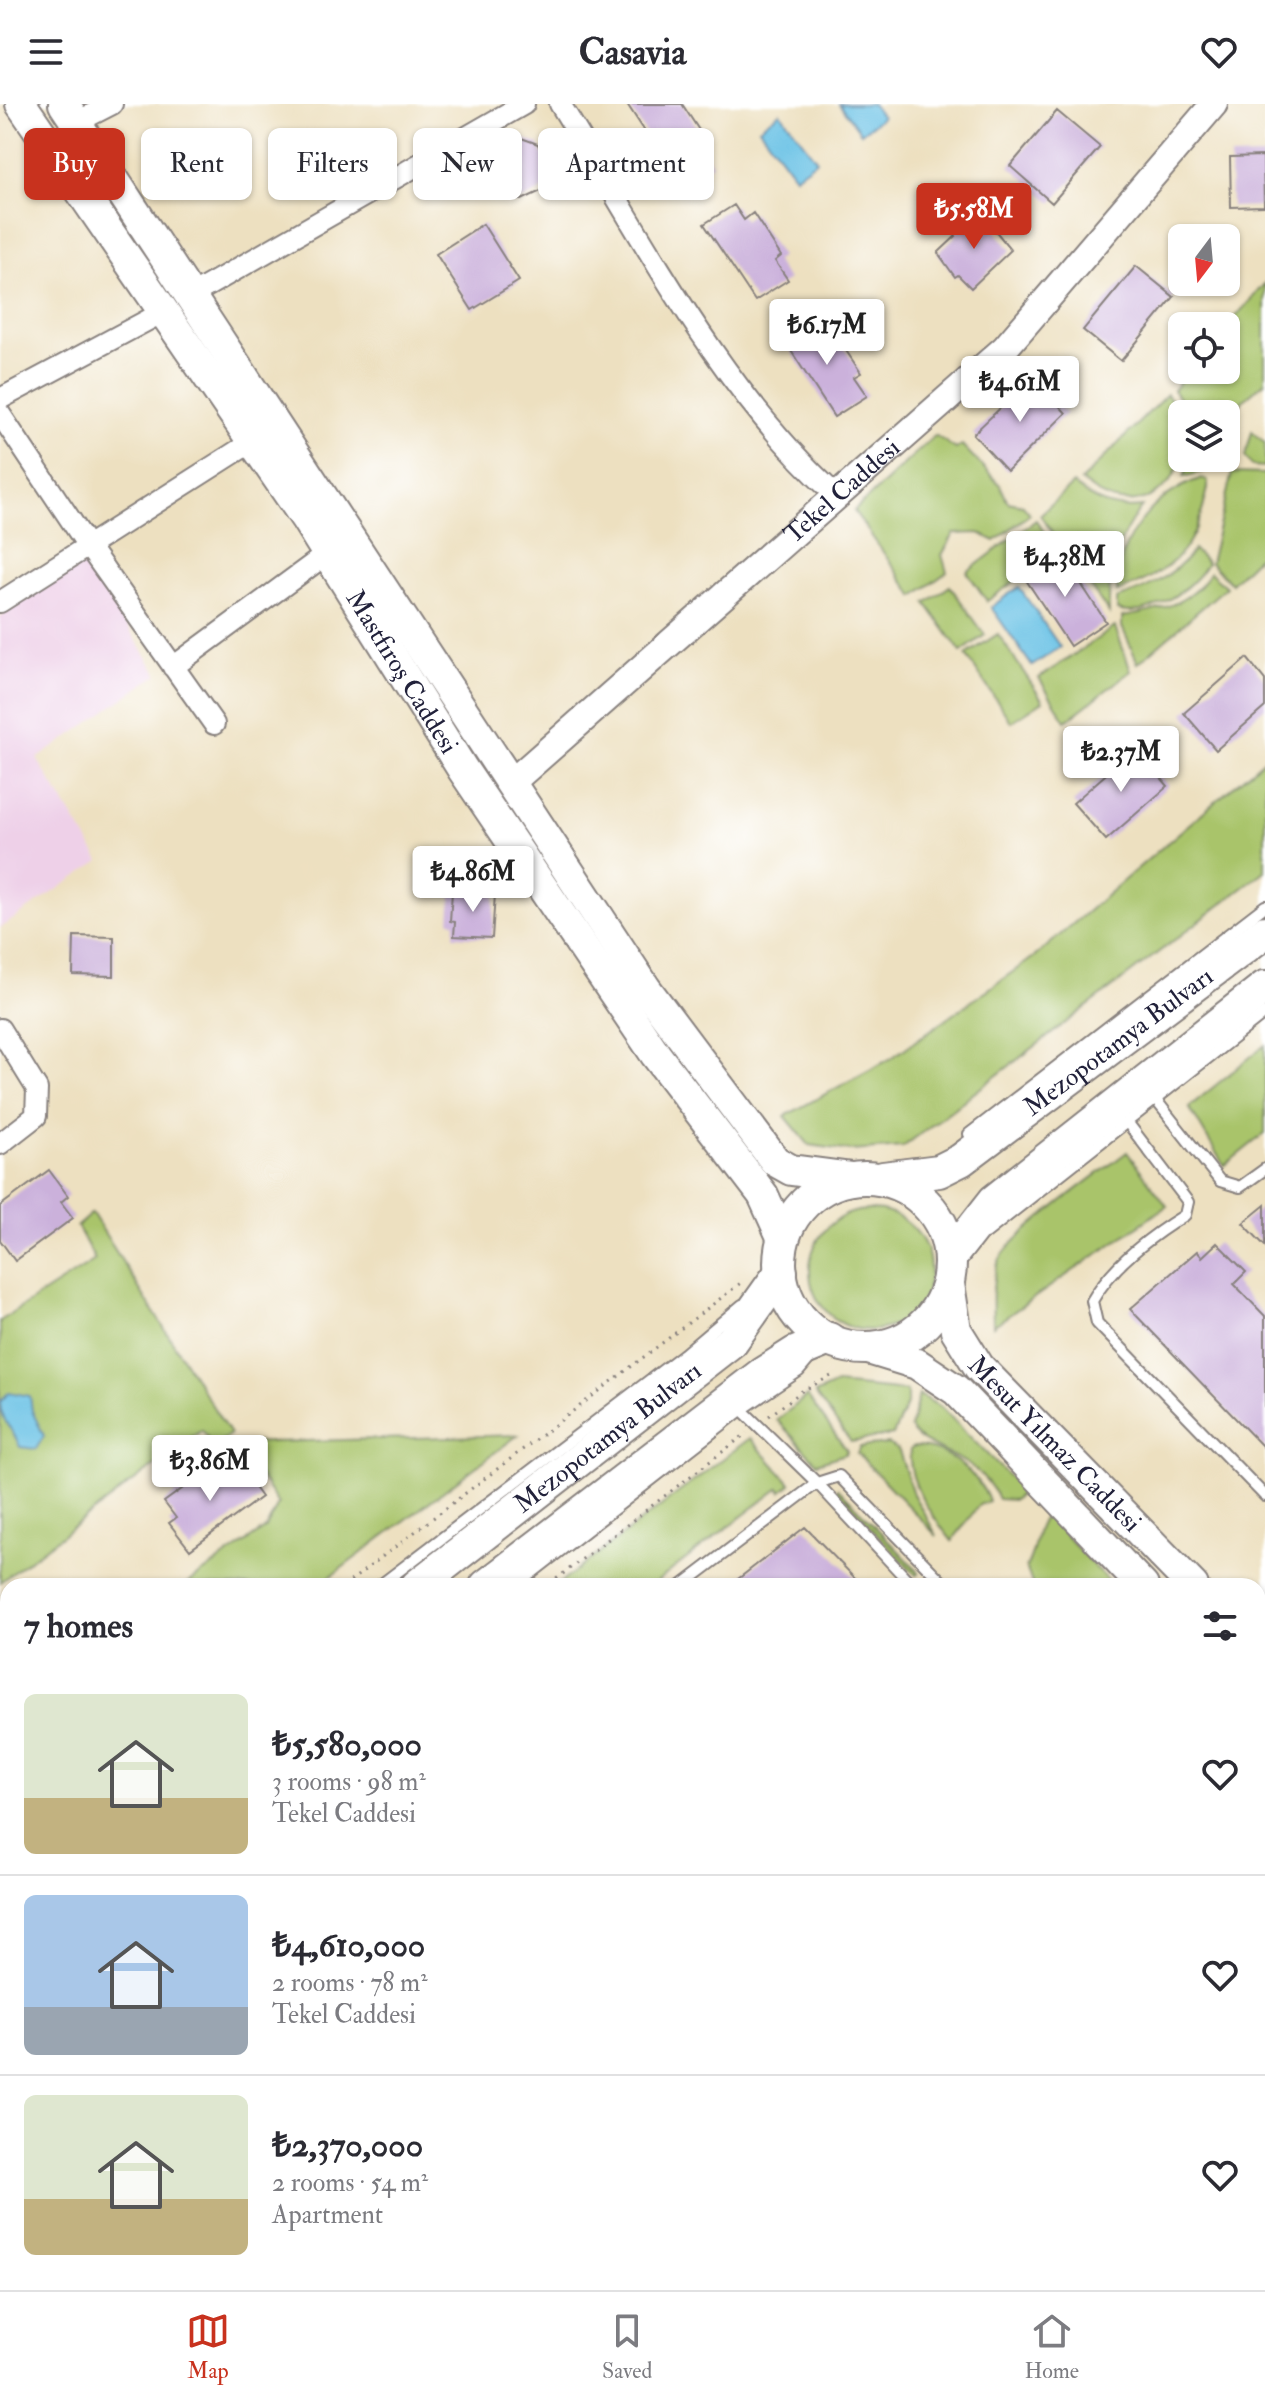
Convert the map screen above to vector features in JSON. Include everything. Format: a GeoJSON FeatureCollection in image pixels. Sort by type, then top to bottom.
{"type":"FeatureCollection","features":[{"type":"Feature","properties":{"kind":"main road","name":"Mastfıroş Caddesi"},"geometry":{"type":"LineString","coordinates":[[21,104],[178,303],[512,782],[646,989],[775,1161],[791,1170],[866,1178]]}},
{"type":"Feature","properties":{"kind":"main road","name":"Mastfıroş Caddesi"},"geometry":{"type":"LineString","coordinates":[[71,113],[253,441],[328,553],[463,770],[656,1055],[763,1195],[783,1239]]}},
{"type":"Feature","properties":{"kind":"main road","name":"Mezopotamya Bulvarı"},"geometry":{"type":"LineString","coordinates":[[866,1178],[939,1171],[961,1160],[1265,932]]}},
{"type":"Feature","properties":{"kind":"main road","name":"Mezopotamya Bulvarı"},"geometry":{"type":"LineString","coordinates":[[950,1270],[994,1201],[1149,1091],[1265,987]]}},
{"type":"Feature","properties":{"kind":"main road"},"geometry":{"type":"LineString","coordinates":[[866,1178],[907,1188],[929,1205],[944,1229],[950,1270],[937,1310],[918,1331],[893,1344],[865,1348],[826,1341],[814,1331],[796,1312],[780,1274],[783,1239],[793,1217],[809,1199],[829,1185],[866,1178]]}},
{"type":"Feature","properties":{"kind":"main road","name":"Mesut Yılmaz Caddesi"},"geometry":{"type":"LineString","coordinates":[[950,1270],[956,1330],[979,1367],[1185,1578]]}},
{"type":"Feature","properties":{"kind":"main road","name":"Mezopotamya Bulvarı"},"geometry":{"type":"LineString","coordinates":[[427,1578],[732,1341],[780,1274]]}},
{"type":"Feature","properties":{"kind":"main road","name":"Mezopotamya Bulvarı"},"geometry":{"type":"LineString","coordinates":[[497,1578],[735,1404],[795,1353],[826,1341]]}},
{"type":"Feature","properties":{"kind":"main road","name":"Mesut Yılmaz Caddesi"},"geometry":{"type":"LineString","coordinates":[[865,1348],[917,1364],[956,1390],[1135,1578]]}},
{"type":"Feature","properties":{"kind":"street"},"geometry":{"type":"LineString","coordinates":[[71,113],[112,104]]}},
{"type":"Feature","properties":{"kind":"street"},"geometry":{"type":"LineString","coordinates":[[0,399],[178,303],[524,104]]}},
{"type":"Feature","properties":{"kind":"street"},"geometry":{"type":"LineString","coordinates":[[560,104],[732,381],[807,470],[837,496]]}},
{"type":"Feature","properties":{"kind":"street","name":"Tekel Caddesi"},"geometry":{"type":"LineString","coordinates":[[512,782],[1005,348],[1214,104]]}},
{"type":"Feature","properties":{"kind":"street"},"geometry":{"type":"LineString","coordinates":[[0,414],[88,546],[214,724]]}},
{"type":"Feature","properties":{"kind":"street"},"geometry":{"type":"LineString","coordinates":[[0,602],[253,441]]}},
{"type":"Feature","properties":{"kind":"street"},"geometry":{"type":"LineString","coordinates":[[173,667],[328,553]]}},
{"type":"Feature","properties":{"kind":"street"},"geometry":{"type":"LineString","coordinates":[[0,1029],[37,1089],[36,1116],[4,1142]]}},
{"type":"Feature","properties":{"kind":"lane"},"geometry":{"type":"LineString","coordinates":[[961,1141],[1265,906]]}},
{"type":"Feature","properties":{"kind":"lane"},"geometry":{"type":"LineString","coordinates":[[950,1270],[1127,1122],[1149,1091],[1265,1013]]}},
{"type":"Feature","properties":{"kind":"lane"},"geometry":{"type":"LineString","coordinates":[[1149,1091],[1220,1181],[1240,1187],[1265,1169]]}},
{"type":"Feature","properties":{"kind":"lane"},"geometry":{"type":"LineString","coordinates":[[1127,1122],[1188,1202],[1185,1215],[1156,1233],[1101,1285],[1092,1301],[1097,1323],[1265,1496]]}},
{"type":"Feature","properties":{"kind":"lane"},"geometry":{"type":"LineString","coordinates":[[866,1178],[932,1160]]}},
{"type":"Feature","properties":{"kind":"lane"},"geometry":{"type":"LineString","coordinates":[[390,1578],[684,1354],[780,1274]]}},
{"type":"Feature","properties":{"kind":"lane"},"geometry":{"type":"LineString","coordinates":[[525,1578],[735,1404],[817,1483],[906,1578]]}},
{"type":"Feature","properties":{"kind":"lane"},"geometry":{"type":"LineString","coordinates":[[692,1578],[817,1483],[839,1476],[938,1578]]}},
{"type":"Feature","properties":{"kind":"path"},"geometry":{"type":"LineString","coordinates":[[354,1578],[746,1278]]}},
{"type":"Feature","properties":{"kind":"path"},"geometry":{"type":"LineString","coordinates":[[557,1578],[802,1391],[833,1375]]}},
{"type":"Feature","properties":{"kind":"shaded area"},"geometry":{"type":"Polygon","coordinates":[[[84,560],[158,674],[37,759],[100,861],[0,928],[0,617],[84,560]]]}},
{"type":"Feature","properties":{"kind":"green space"},"geometry":{"type":"Polygon","coordinates":[[[1265,283],[1265,382],[1243,400],[1240,406],[1240,400],[1180,400],[1173,390],[1178,384],[1240,384],[1240,312],[1265,283]]]}},
{"type":"Feature","properties":{"kind":"green space"},"geometry":{"type":"Polygon","coordinates":[[[1167,394],[1170,400],[1168,472],[1174,472],[1167,484],[1150,497],[1129,502],[1106,497],[1081,481],[1167,394]]]}},
{"type":"Feature","properties":{"kind":"green space"},"geometry":{"type":"Polygon","coordinates":[[[1252,431],[1265,443],[1265,467],[1252,466],[1245,456],[1252,431]]]}},
{"type":"Feature","properties":{"kind":"green space"},"geometry":{"type":"Polygon","coordinates":[[[935,435],[956,449],[962,445],[1000,485],[1008,502],[1023,505],[1030,514],[995,541],[979,533],[954,534],[942,555],[947,572],[914,596],[854,511],[935,435]]]}},
{"type":"Feature","properties":{"kind":"green space"},"geometry":{"type":"Polygon","coordinates":[[[1186,472],[1202,472],[1184,477],[1186,472]]]}},
{"type":"Feature","properties":{"kind":"green space"},"geometry":{"type":"Polygon","coordinates":[[[1232,473],[1265,474],[1265,550],[1231,583],[1210,563],[1232,473]]]}},
{"type":"Feature","properties":{"kind":"green space"},"geometry":{"type":"Polygon","coordinates":[[[1202,478],[1208,482],[1203,509],[1197,527],[1180,555],[1154,575],[1117,592],[1123,554],[1141,522],[1168,496],[1202,478]]]}},
{"type":"Feature","properties":{"kind":"green space"},"geometry":{"type":"Polygon","coordinates":[[[1073,484],[1104,504],[1142,507],[1119,544],[1112,570],[1109,613],[1040,515],[1073,484]]]}},
{"type":"Feature","properties":{"kind":"green space"},"geometry":{"type":"Polygon","coordinates":[[[1036,520],[1057,551],[987,601],[967,572],[1036,520]]]}},
{"type":"Feature","properties":{"kind":"green space"},"geometry":{"type":"Polygon","coordinates":[[[1194,550],[1207,563],[1180,592],[1142,611],[1117,610],[1117,599],[1159,580],[1177,568],[1194,550]]]}},
{"type":"Feature","properties":{"kind":"green space"},"geometry":{"type":"Polygon","coordinates":[[[1210,572],[1226,587],[1138,663],[1122,627],[1122,617],[1172,605],[1193,592],[1210,572]]]}},
{"type":"Feature","properties":{"kind":"green space"},"geometry":{"type":"Polygon","coordinates":[[[950,586],[985,635],[961,652],[926,603],[950,586]]]}},
{"type":"Feature","properties":{"kind":"green space"},"geometry":{"type":"Polygon","coordinates":[[[1115,627],[1131,671],[1066,721],[1039,678],[1115,627]]]}},
{"type":"Feature","properties":{"kind":"green space"},"geometry":{"type":"Polygon","coordinates":[[[998,634],[1043,701],[1011,722],[966,655],[998,634]]]}},
{"type":"Feature","properties":{"kind":"green space"},"geometry":{"type":"Polygon","coordinates":[[[1265,759],[1265,871],[903,1147],[851,1151],[809,1145],[785,1116],[890,1059],[1038,954],[1265,759]]]}},
{"type":"Feature","properties":{"kind":"green space"},"geometry":{"type":"Polygon","coordinates":[[[1265,1045],[1265,1133],[1224,1166],[1189,1107],[1265,1045]]]}},
{"type":"Feature","properties":{"kind":"green space"},"geometry":{"type":"Polygon","coordinates":[[[1127,1152],[1167,1206],[993,1326],[993,1292],[1000,1259],[1039,1219],[1127,1152]]]}},
{"type":"Feature","properties":{"kind":"green space"},"geometry":{"type":"Polygon","coordinates":[[[870,1210],[893,1215],[912,1228],[925,1247],[930,1270],[925,1293],[912,1312],[893,1325],[870,1330],[847,1325],[828,1312],[815,1293],[810,1270],[815,1247],[828,1228],[847,1215],[870,1210]]]}},
{"type":"Feature","properties":{"kind":"green space"},"geometry":{"type":"Polygon","coordinates":[[[92,1213],[230,1434],[215,1448],[202,1430],[5,1578],[0,1578],[0,1321],[95,1260],[77,1226],[92,1213]]]}},
{"type":"Feature","properties":{"kind":"green space"},"geometry":{"type":"Polygon","coordinates":[[[836,1384],[907,1391],[907,1404],[893,1435],[851,1442],[815,1394],[836,1384]]]}},
{"type":"Feature","properties":{"kind":"green space"},"geometry":{"type":"Polygon","coordinates":[[[919,1395],[941,1407],[1023,1491],[1014,1500],[998,1499],[977,1471],[917,1436],[910,1428],[919,1395]]]}},
{"type":"Feature","properties":{"kind":"green space"},"geometry":{"type":"Polygon","coordinates":[[[807,1396],[847,1451],[845,1454],[817,1463],[777,1420],[807,1396]]]}},
{"type":"Feature","properties":{"kind":"green space"},"geometry":{"type":"Polygon","coordinates":[[[518,1435],[329,1578],[195,1578],[266,1528],[278,1504],[238,1443],[518,1435]]]}},
{"type":"Feature","properties":{"kind":"green space"},"geometry":{"type":"Polygon","coordinates":[[[750,1438],[791,1484],[781,1492],[779,1488],[661,1578],[566,1578],[750,1438]]]}},
{"type":"Feature","properties":{"kind":"green space"},"geometry":{"type":"Polygon","coordinates":[[[888,1444],[899,1451],[913,1494],[937,1536],[857,1453],[860,1447],[888,1444]]]}},
{"type":"Feature","properties":{"kind":"green space"},"geometry":{"type":"Polygon","coordinates":[[[910,1449],[937,1451],[959,1463],[977,1481],[989,1501],[979,1505],[952,1541],[916,1487],[910,1462],[910,1449]]]}},
{"type":"Feature","properties":{"kind":"green space"},"geometry":{"type":"Polygon","coordinates":[[[838,1488],[919,1574],[916,1575],[836,1492],[838,1488]]]}},
{"type":"Feature","properties":{"kind":"green space"},"geometry":{"type":"Polygon","coordinates":[[[1046,1515],[1105,1578],[1030,1578],[1026,1567],[1046,1515]]]}},
{"type":"Feature","properties":{"kind":"water"},"geometry":{"type":"Polygon","coordinates":[[[839,104],[872,104],[882,117],[861,133],[839,104]]]}},
{"type":"Feature","properties":{"kind":"water"},"geometry":{"type":"Polygon","coordinates":[[[780,112],[817,160],[795,176],[759,128],[780,112]]]}},
{"type":"Feature","properties":{"kind":"water"},"geometry":{"type":"Polygon","coordinates":[[[1019,587],[1060,647],[1032,666],[991,607],[1019,587]]]}},
{"type":"Feature","properties":{"kind":"water"},"geometry":{"type":"Polygon","coordinates":[[[9,1392],[30,1396],[32,1411],[44,1436],[36,1449],[20,1447],[5,1420],[0,1402],[9,1392]]]}},
{"type":"Feature","properties":{"kind":"building"},"geometry":{"type":"Polygon","coordinates":[[[627,104],[682,104],[698,128],[643,128],[627,104]]]}},
{"type":"Feature","properties":{"kind":"building"},"geometry":{"type":"Polygon","coordinates":[[[1057,111],[1100,147],[1052,203],[1010,166],[1057,111]]]}},
{"type":"Feature","properties":{"kind":"building"},"geometry":{"type":"Polygon","coordinates":[[[522,138],[538,144],[538,192],[522,200],[522,138]]]}},
{"type":"Feature","properties":{"kind":"building"},"geometry":{"type":"Polygon","coordinates":[[[1263,156],[1264,206],[1231,207],[1230,157],[1263,156]]]}},
{"type":"Feature","properties":{"kind":"building"},"geometry":{"type":"Polygon","coordinates":[[[734,205],[744,220],[753,213],[781,256],[775,261],[788,280],[755,301],[704,224],[734,205]]]}},
{"type":"Feature","properties":{"kind":"building"},"geometry":{"type":"Polygon","coordinates":[[[978,216],[988,226],[990,224],[1011,250],[971,288],[958,275],[955,277],[938,253],[956,236],[954,233],[978,216]]]}},
{"type":"Feature","properties":{"kind":"building"},"geometry":{"type":"Polygon","coordinates":[[[483,224],[519,281],[472,310],[436,254],[483,224]]]}},
{"type":"Feature","properties":{"kind":"building"},"geometry":{"type":"Polygon","coordinates":[[[1136,266],[1168,292],[1168,296],[1174,297],[1121,361],[1083,330],[1136,266]]]}},
{"type":"Feature","properties":{"kind":"building"},"geometry":{"type":"Polygon","coordinates":[[[813,321],[823,336],[832,330],[861,373],[854,377],[867,396],[834,417],[784,340],[813,321]]]}},
{"type":"Feature","properties":{"kind":"building"},"geometry":{"type":"Polygon","coordinates":[[[1033,377],[1066,413],[1007,471],[973,434],[1033,377]]]}},
{"type":"Feature","properties":{"kind":"building"},"geometry":{"type":"Polygon","coordinates":[[[1061,553],[1106,622],[1070,646],[1024,577],[1061,553]]]}},
{"type":"Feature","properties":{"kind":"building"},"geometry":{"type":"Polygon","coordinates":[[[1247,658],[1265,680],[1265,707],[1216,750],[1184,713],[1247,658]]]}},
{"type":"Feature","properties":{"kind":"building"},"geometry":{"type":"Polygon","coordinates":[[[1136,748],[1168,786],[1106,840],[1073,803],[1136,748]]]}},
{"type":"Feature","properties":{"kind":"building"},"geometry":{"type":"Polygon","coordinates":[[[452,892],[495,894],[492,938],[454,936],[455,922],[450,921],[452,892]]]}},
{"type":"Feature","properties":{"kind":"building"},"geometry":{"type":"Polygon","coordinates":[[[74,936],[114,937],[114,976],[73,975],[74,936]]]}},
{"type":"Feature","properties":{"kind":"building"},"geometry":{"type":"Polygon","coordinates":[[[49,1170],[68,1196],[61,1202],[73,1218],[15,1261],[0,1240],[0,1206],[49,1170]]]}},
{"type":"Feature","properties":{"kind":"building"},"geometry":{"type":"Polygon","coordinates":[[[1265,1205],[1265,1246],[1243,1223],[1265,1205]]]}},
{"type":"Feature","properties":{"kind":"building"},"geometry":{"type":"Polygon","coordinates":[[[1217,1243],[1246,1272],[1234,1284],[1265,1316],[1265,1449],[1130,1309],[1197,1251],[1202,1257],[1217,1243]]]}},
{"type":"Feature","properties":{"kind":"building"},"geometry":{"type":"Polygon","coordinates":[[[222,1460],[234,1476],[241,1470],[261,1497],[190,1550],[169,1523],[176,1518],[164,1502],[222,1460]]]}},
{"type":"Feature","properties":{"kind":"building"},"geometry":{"type":"Polygon","coordinates":[[[805,1527],[855,1578],[739,1578],[805,1527]]]}}]}
